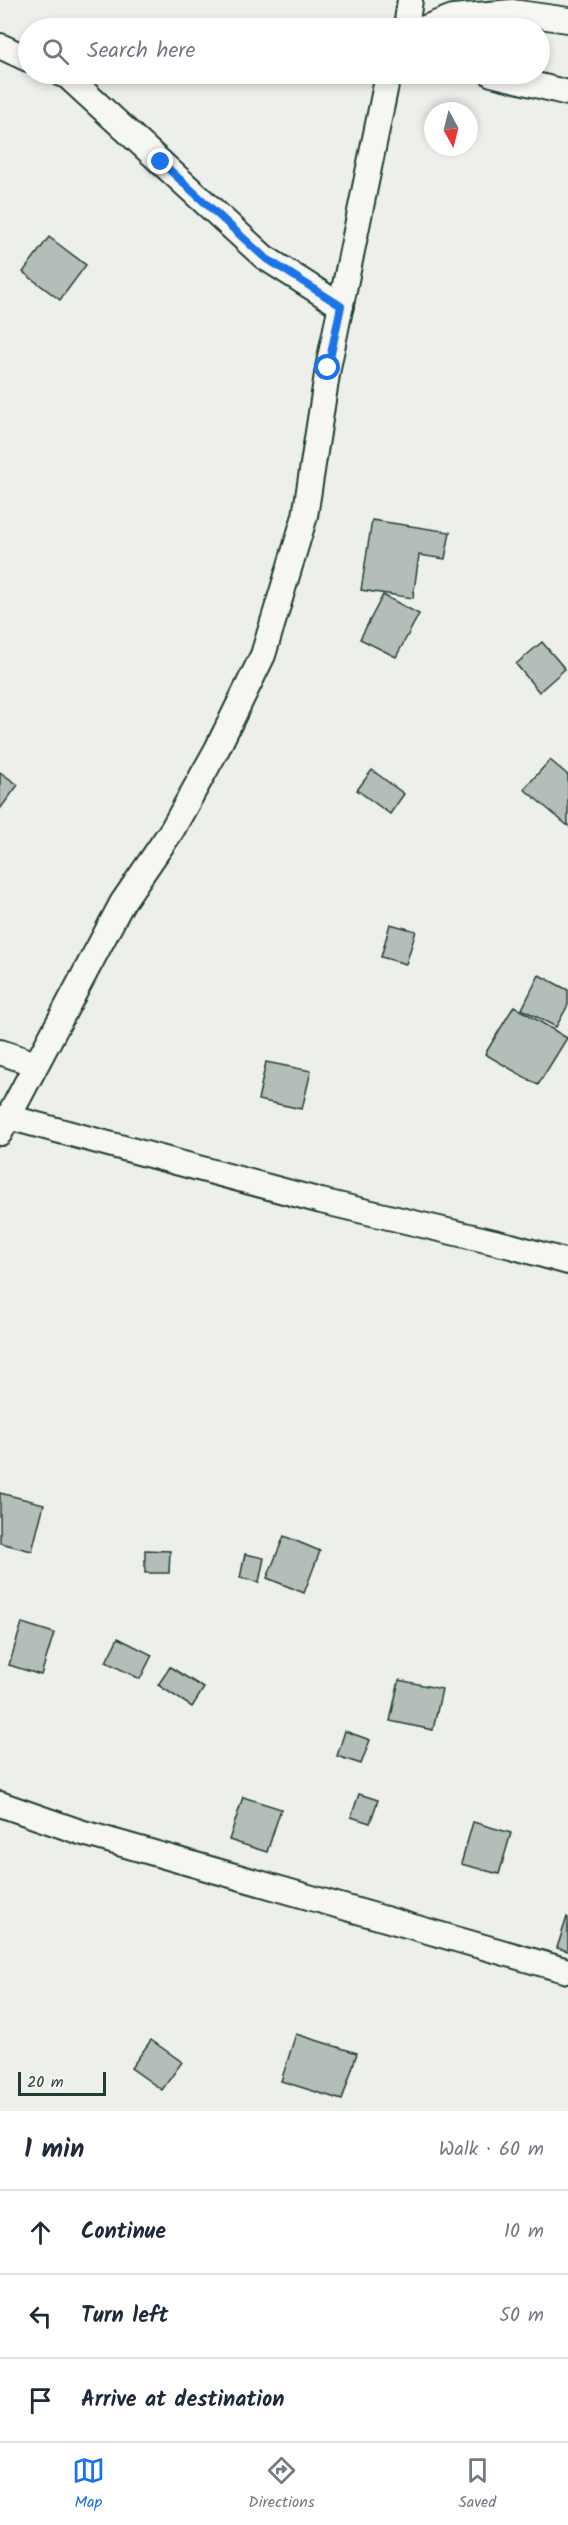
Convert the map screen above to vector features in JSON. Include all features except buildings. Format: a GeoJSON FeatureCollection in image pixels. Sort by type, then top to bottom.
{"type":"FeatureCollection","features":[{"type":"Feature","properties":{"kind":"street"},"geometry":{"type":"LineString","coordinates":[[407,18],[410,0]]}},
{"type":"Feature","properties":{"kind":"street"},"geometry":{"type":"LineString","coordinates":[[450,18],[512,12],[568,20]]}},
{"type":"Feature","properties":{"kind":"street"},"geometry":{"type":"LineString","coordinates":[[0,46],[18,54]]}},
{"type":"Feature","properties":{"kind":"street"},"geometry":{"type":"LineString","coordinates":[[74,84],[264,257],[341,306]]}},
{"type":"Feature","properties":{"kind":"street"},"geometry":{"type":"LineString","coordinates":[[386,84],[328,368],[305,516],[263,655],[218,749],[172,830],[122,903],[4,1125],[511,1246],[568,1262]]}},
{"type":"Feature","properties":{"kind":"street"},"geometry":{"type":"LineString","coordinates":[[532,84],[568,93]]}},
{"type":"Feature","properties":{"kind":"street"},"geometry":{"type":"LineString","coordinates":[[0,1052],[36,1064]]}},
{"type":"Feature","properties":{"kind":"street"},"geometry":{"type":"LineString","coordinates":[[0,1804],[112,1842],[568,1971]]}},
{"type":"Feature","properties":{"kind":"route"},"geometry":{"type":"LineString","coordinates":[[161,162],[264,257],[341,306],[328,368]]}}]}
